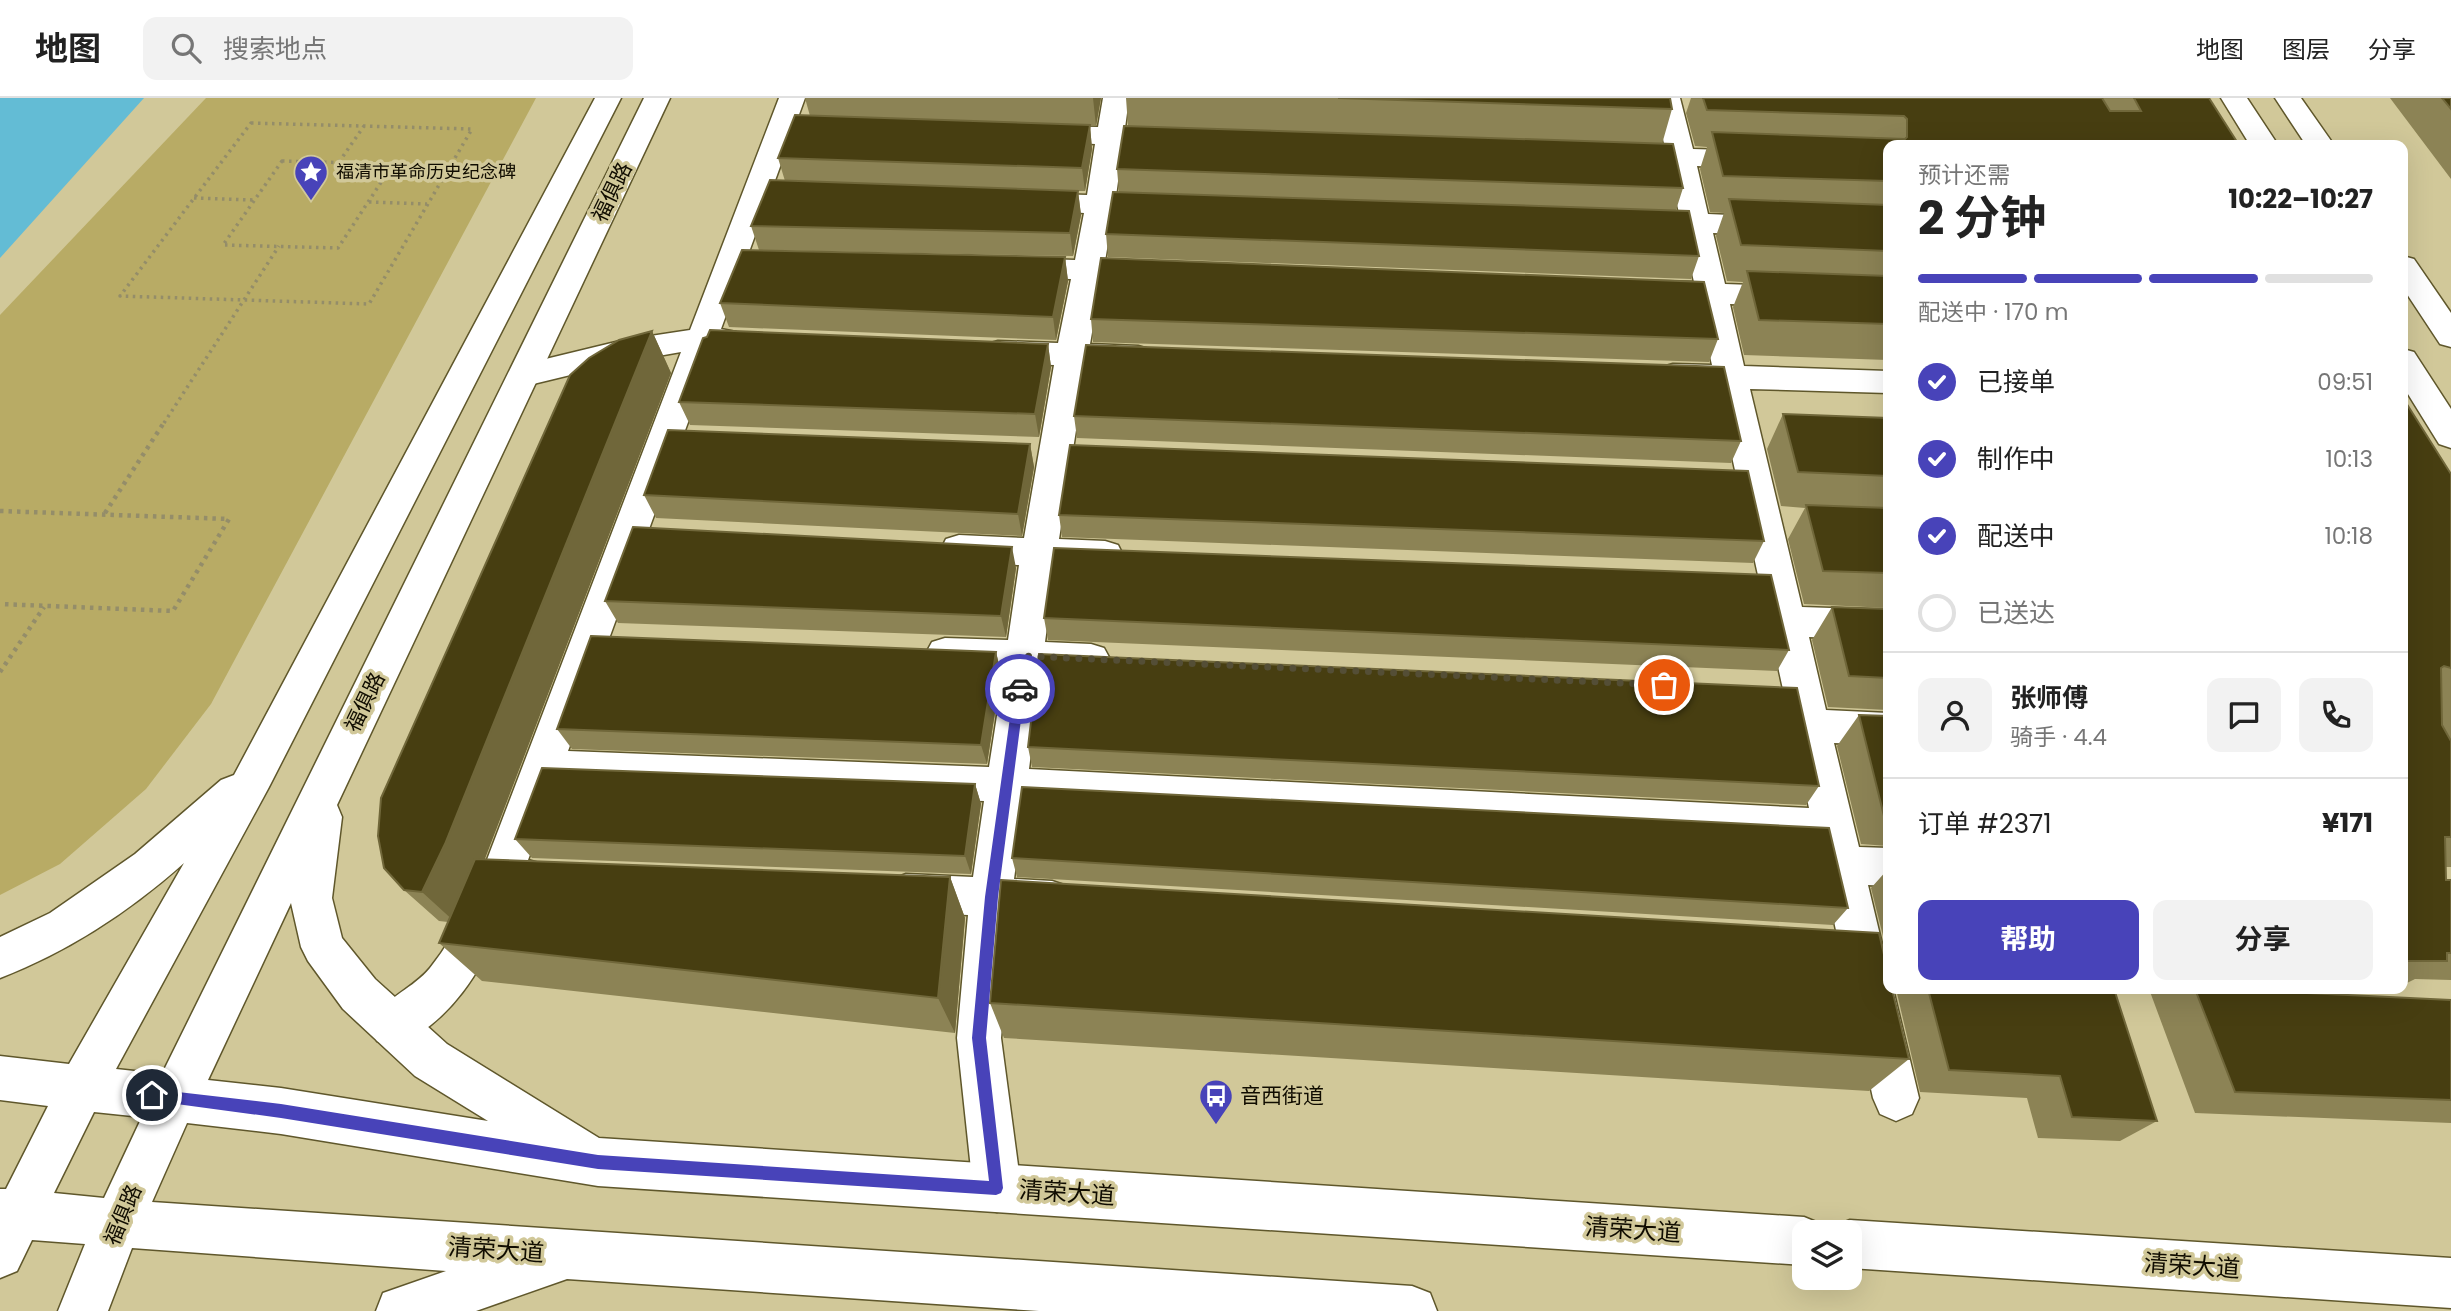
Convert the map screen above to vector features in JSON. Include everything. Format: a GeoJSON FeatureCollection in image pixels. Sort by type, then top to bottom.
{"type":"FeatureCollection","features":[{"type":"Feature","properties":{"kind":"street"},"geometry":{"type":"LineString","coordinates":[[7,1227],[255,775],[608,98]]}},
{"type":"Feature","properties":{"kind":"street","name":"福俱路"},"geometry":{"type":"LineString","coordinates":[[83,1311],[118,1222],[175,1098],[657,98]]}},
{"type":"Feature","properties":{"kind":"street"},"geometry":{"type":"LineString","coordinates":[[996,1188],[979,1038],[992,897],[1039,553],[1112,136],[1116,98]]}},
{"type":"Feature","properties":{"kind":"street"},"geometry":{"type":"LineString","coordinates":[[2234,98],[2261,140]]}},
{"type":"Feature","properties":{"kind":"street"},"geometry":{"type":"LineString","coordinates":[[2288,98],[2317,140]]}},
{"type":"Feature","properties":{"kind":"street"},"geometry":{"type":"LineString","coordinates":[[1669,101],[1732,377],[1741,479],[1778,523],[1765,581],[1788,621],[1839,846],[1875,958],[1896,1098]]}},
{"type":"Feature","properties":{"kind":"street"},"geometry":{"type":"LineString","coordinates":[[393,1026],[444,985],[473,941],[501,878],[629,532],[679,439],[703,339],[744,261],[794,118]]}},
{"type":"Feature","properties":{"kind":"street"},"geometry":{"type":"LineString","coordinates":[[1015,134],[1195,139]]}},
{"type":"Feature","properties":{"kind":"street"},"geometry":{"type":"LineString","coordinates":[[1597,154],[1777,160]]}},
{"type":"Feature","properties":{"kind":"street"},"geometry":{"type":"LineString","coordinates":[[1004,201],[1184,207]]}},
{"type":"Feature","properties":{"kind":"street"},"geometry":{"type":"LineString","coordinates":[[1613,221],[1806,227]]}},
{"type":"Feature","properties":{"kind":"street"},"geometry":{"type":"LineString","coordinates":[[993,267],[1186,273]]}},
{"type":"Feature","properties":{"kind":"street"},"geometry":{"type":"LineString","coordinates":[[2408,273],[2451,336]]}},
{"type":"Feature","properties":{"kind":"street"},"geometry":{"type":"LineString","coordinates":[[1629,290],[1883,300]]}},
{"type":"Feature","properties":{"kind":"street"},"geometry":{"type":"LineString","coordinates":[[525,375],[640,349],[703,339],[758,341]]}},
{"type":"Feature","properties":{"kind":"street"},"geometry":{"type":"LineString","coordinates":[[962,350],[1168,358]]}},
{"type":"Feature","properties":{"kind":"street"},"geometry":{"type":"LineString","coordinates":[[1650,374],[1883,382]]}},
{"type":"Feature","properties":{"kind":"street"},"geometry":{"type":"LineString","coordinates":[[2408,376],[2415,398],[2451,436]]}},
{"type":"Feature","properties":{"kind":"street"},"geometry":{"type":"LineString","coordinates":[[629,532],[670,534]]}},
{"type":"Feature","properties":{"kind":"street"},"geometry":{"type":"LineString","coordinates":[[930,547],[1137,557]]}},
{"type":"Feature","properties":{"kind":"street"},"geometry":{"type":"LineString","coordinates":[[1788,621],[1883,625]]}},
{"type":"Feature","properties":{"kind":"street"},"geometry":{"type":"LineString","coordinates":[[590,639],[631,641]]}},
{"type":"Feature","properties":{"kind":"street"},"geometry":{"type":"LineString","coordinates":[[916,652],[1122,660]]}},
{"type":"Feature","properties":{"kind":"street"},"geometry":{"type":"LineString","coordinates":[[1761,689],[1806,708],[1883,728]]}},
{"type":"Feature","properties":{"kind":"street"},"geometry":{"type":"LineString","coordinates":[[542,767],[1006,785],[1839,846],[1883,865]]}},
{"type":"Feature","properties":{"kind":"street"},"geometry":{"type":"LineString","coordinates":[[0,958],[65,927],[118,890],[150,867],[255,775]]}},
{"type":"Feature","properties":{"kind":"street"},"geometry":{"type":"LineString","coordinates":[[326,782],[312,898],[323,947],[359,994],[431,1060],[598,1162]]}},
{"type":"Feature","properties":{"kind":"street"},"geometry":{"type":"LineString","coordinates":[[501,878],[569,880]]}},
{"type":"Feature","properties":{"kind":"street"},"geometry":{"type":"LineString","coordinates":[[869,892],[1088,903]]}},
{"type":"Feature","properties":{"kind":"street"},"geometry":{"type":"LineString","coordinates":[[1820,947],[1875,958]]}},
{"type":"Feature","properties":{"kind":"street","name":"清荣大道"},"geometry":{"type":"LineString","coordinates":[[0,1078],[281,1111],[598,1162],[1792,1240]]}},
{"type":"Feature","properties":{"kind":"street","name":"清荣大道"},"geometry":{"type":"LineString","coordinates":[[7,1227],[118,1222],[1337,1308],[1412,1311]]}},
{"type":"Feature","properties":{"kind":"street","name":"清荣大道"},"geometry":{"type":"LineString","coordinates":[[1862,1245],[2451,1283]]}},
{"type":"Feature","properties":{"kind":"street"},"geometry":{"type":"LineString","coordinates":[[401,1311],[570,1255]]}},
{"type":"Feature","properties":{"kind":"path"},"geometry":{"type":"LineString","coordinates":[[251,123],[364,126],[472,129],[369,304],[120,296],[251,123]]}},
{"type":"Feature","properties":{"kind":"path"},"geometry":{"type":"LineString","coordinates":[[338,163],[364,126]]}},
{"type":"Feature","properties":{"kind":"path"},"geometry":{"type":"LineString","coordinates":[[282,161],[338,163],[393,164],[338,248],[223,245],[282,161]]}},
{"type":"Feature","properties":{"kind":"path"},"geometry":{"type":"LineString","coordinates":[[194,198],[255,200]]}},
{"type":"Feature","properties":{"kind":"path"},"geometry":{"type":"LineString","coordinates":[[368,202],[428,204]]}},
{"type":"Feature","properties":{"kind":"path"},"geometry":{"type":"LineString","coordinates":[[104,514],[279,247]]}},
{"type":"Feature","properties":{"kind":"path"},"geometry":{"type":"LineString","coordinates":[[0,511],[229,519],[173,611],[0,604]]}},
{"type":"Feature","properties":{"kind":"path"},"geometry":{"type":"LineString","coordinates":[[0,672],[45,606]]}},
{"type":"Feature","properties":{"kind":"shaded area"},"geometry":{"type":"Polygon","coordinates":[[[206,98],[536,98],[211,704],[146,789],[60,864],[0,895],[0,315],[206,98]]]}},
{"type":"Feature","properties":{"kind":"water"},"geometry":{"type":"Polygon","coordinates":[[[0,98],[144,98],[0,258],[0,98]]]}},
{"type":"Feature","properties":{"kind":"building"},"geometry":{"type":"Polygon","coordinates":[[[1338,98],[1670,98],[1672,109],[1338,98]]]}},
{"type":"Feature","properties":{"kind":"building"},"geometry":{"type":"Polygon","coordinates":[[[1703,98],[2102,98],[2110,111],[2141,111],[2134,98],[2209,98],[2236,140],[1883,140],[1883,181],[1723,176],[1712,132],[1905,139],[1907,119],[1904,116],[1707,110],[1703,98]]]}},
{"type":"Feature","properties":{"kind":"building"},"geometry":{"type":"Polygon","coordinates":[[[2442,98],[2451,98],[2451,109],[2442,98]]]}},
{"type":"Feature","properties":{"kind":"building"},"geometry":{"type":"Polygon","coordinates":[[[795,115],[1090,125],[1082,168],[778,158],[795,115]]]}},
{"type":"Feature","properties":{"kind":"building"},"geometry":{"type":"Polygon","coordinates":[[[1124,126],[1673,144],[1683,188],[1117,169],[1124,126]]]}},
{"type":"Feature","properties":{"kind":"building"},"geometry":{"type":"Polygon","coordinates":[[[770,180],[1078,191],[1070,233],[751,226],[770,180]]]}},
{"type":"Feature","properties":{"kind":"building"},"geometry":{"type":"Polygon","coordinates":[[[1113,192],[1689,211],[1699,256],[1106,234],[1113,192]]]}},
{"type":"Feature","properties":{"kind":"building"},"geometry":{"type":"Polygon","coordinates":[[[1729,199],[1883,205],[1883,251],[1741,245],[1729,199]]]}},
{"type":"Feature","properties":{"kind":"building"},"geometry":{"type":"Polygon","coordinates":[[[742,250],[1065,257],[1053,317],[720,303],[742,250]]]}},
{"type":"Feature","properties":{"kind":"building"},"geometry":{"type":"Polygon","coordinates":[[[1101,258],[1704,282],[1718,339],[1091,319],[1101,258]]]}},
{"type":"Feature","properties":{"kind":"building"},"geometry":{"type":"Polygon","coordinates":[[[1747,271],[1883,276],[1883,324],[1759,320],[1747,271]]]}},
{"type":"Feature","properties":{"kind":"building"},"geometry":{"type":"Polygon","coordinates":[[[710,330],[1048,344],[1035,414],[679,402],[703,338],[707,337],[710,330]]]}},
{"type":"Feature","properties":{"kind":"building"},"geometry":{"type":"Polygon","coordinates":[[[652,331],[445,844],[422,892],[404,890],[384,868],[378,836],[381,798],[570,375],[589,358],[619,340],[652,331]]]}},
{"type":"Feature","properties":{"kind":"building"},"geometry":{"type":"Polygon","coordinates":[[[1086,345],[1724,367],[1741,441],[1074,416],[1086,345]]]}},
{"type":"Feature","properties":{"kind":"building"},"geometry":{"type":"Polygon","coordinates":[[[2408,406],[2451,474],[2451,668],[2441,668],[2442,725],[2451,741],[2451,837],[2445,837],[2446,880],[2451,880],[2451,953],[2447,953],[2447,961],[2408,961],[2408,406]]]}},
{"type":"Feature","properties":{"kind":"building"},"geometry":{"type":"Polygon","coordinates":[[[1783,414],[1883,418],[1883,476],[1798,472],[1783,414]]]}},
{"type":"Feature","properties":{"kind":"building"},"geometry":{"type":"Polygon","coordinates":[[[668,430],[1030,444],[1018,514],[644,495],[668,430]]]}},
{"type":"Feature","properties":{"kind":"building"},"geometry":{"type":"Polygon","coordinates":[[[1070,445],[1748,471],[1764,541],[1059,515],[1070,445]]]}},
{"type":"Feature","properties":{"kind":"building"},"geometry":{"type":"Polygon","coordinates":[[[1806,505],[1883,508],[1883,573],[1823,571],[1806,505]]]}},
{"type":"Feature","properties":{"kind":"building"},"geometry":{"type":"Polygon","coordinates":[[[633,527],[1012,547],[1001,616],[605,601],[633,527]]]}},
{"type":"Feature","properties":{"kind":"building"},"geometry":{"type":"Polygon","coordinates":[[[1054,548],[1771,575],[1789,650],[1044,618],[1054,548]]]}},
{"type":"Feature","properties":{"kind":"building"},"geometry":{"type":"Polygon","coordinates":[[[1832,607],[1883,609],[1883,678],[1849,676],[1832,607]]]}},
{"type":"Feature","properties":{"kind":"building"},"geometry":{"type":"Polygon","coordinates":[[[591,636],[996,652],[981,745],[557,729],[591,636]]]}},
{"type":"Feature","properties":{"kind":"building"},"geometry":{"type":"Polygon","coordinates":[[[1039,654],[1797,688],[1819,786],[1028,747],[1039,654]]]}},
{"type":"Feature","properties":{"kind":"building"},"geometry":{"type":"Polygon","coordinates":[[[1859,715],[1883,716],[1883,812],[1859,715]]]}},
{"type":"Feature","properties":{"kind":"building"},"geometry":{"type":"Polygon","coordinates":[[[542,768],[975,784],[965,856],[515,839],[542,768]]]}},
{"type":"Feature","properties":{"kind":"building"},"geometry":{"type":"Polygon","coordinates":[[[1022,787],[1829,828],[1848,908],[1012,858],[1022,787]]]}},
{"type":"Feature","properties":{"kind":"building"},"geometry":{"type":"Polygon","coordinates":[[[475,859],[950,877],[938,998],[439,943],[475,859]]]}},
{"type":"Feature","properties":{"kind":"building"},"geometry":{"type":"Polygon","coordinates":[[[1001,880],[1879,933],[1883,950],[1883,994],[1893,994],[1909,1059],[990,1003],[1001,880]]]}},
{"type":"Feature","properties":{"kind":"building"},"geometry":{"type":"Polygon","coordinates":[[[1929,994],[2116,994],[2157,1121],[2072,1117],[2060,1076],[1949,1070],[1929,994]]]}},
{"type":"Feature","properties":{"kind":"building"},"geometry":{"type":"Polygon","coordinates":[[[2197,994],[2328,994],[2451,1000],[2451,1100],[2235,1092],[2197,994]]]}},
{"type":"Feature","properties":{"kind":"way so far"},"geometry":{"type":"LineString","coordinates":[[1020,689],[1024,656],[1664,685]]}},
{"type":"Feature","properties":{"kind":"place","name":"福清市革命历史纪念碑"},"geometry":{"type":"Point","coordinates":[311,202]}},
{"type":"Feature","properties":{"kind":"place","name":"音西街道"},"geometry":{"type":"Point","coordinates":[1216,1126]}},
{"type":"Feature","properties":{"kind":"route"},"geometry":{"type":"LineString","coordinates":[[152,1095],[281,1111],[598,1162],[996,1188],[979,1038],[992,897],[1020,689]]}}]}
